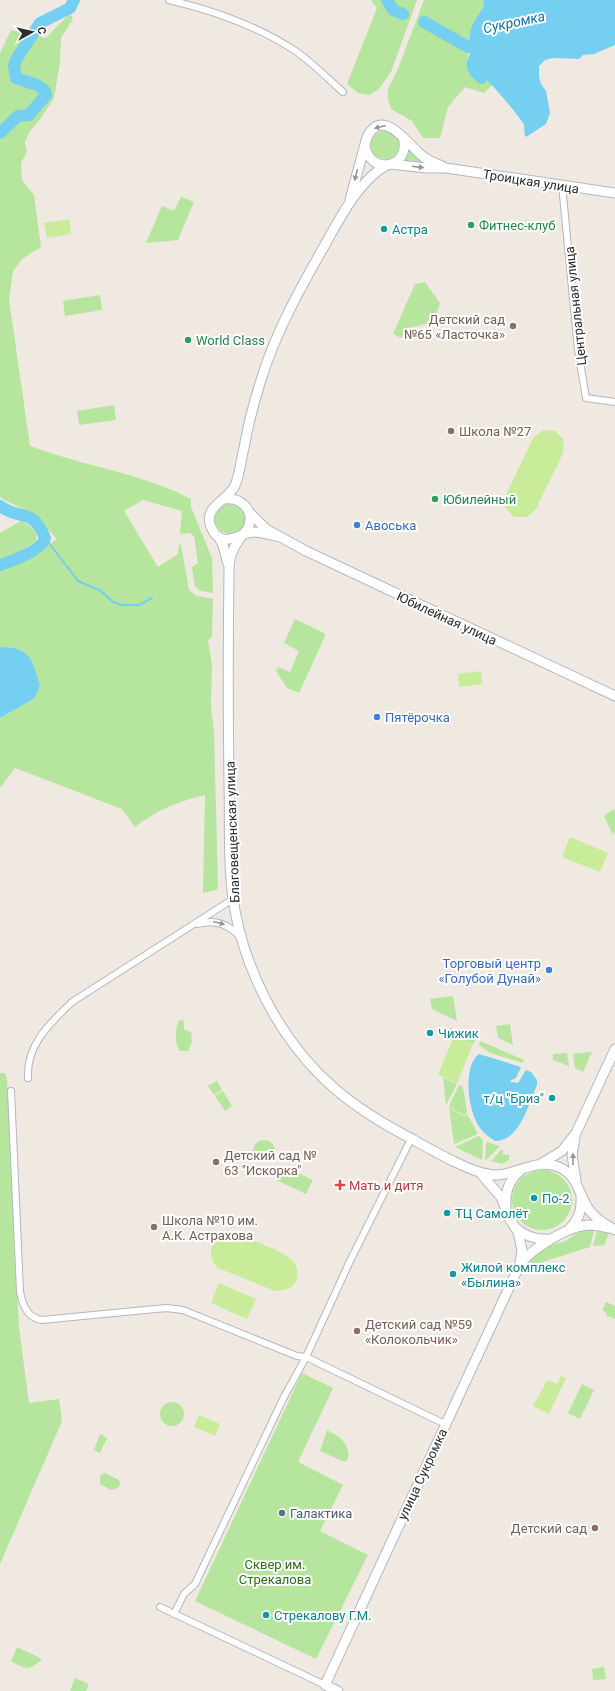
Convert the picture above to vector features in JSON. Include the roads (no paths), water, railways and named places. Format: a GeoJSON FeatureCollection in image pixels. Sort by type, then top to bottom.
{"type":"FeatureCollection","features":[{"type":"Feature","properties":{"kind":"street"},"geometry":{"type":"LineString","coordinates":[[169,0],[210,11],[276,40],[301,56],[343,92]]}},
{"type":"Feature","properties":{"kind":"street"},"geometry":{"type":"LineString","coordinates":[[349,203],[369,134],[378,127],[387,126],[394,128],[425,158],[446,168]]}},
{"type":"Feature","properties":{"kind":"street"},"geometry":{"type":"LineString","coordinates":[[229,569],[225,551],[218,536],[211,527],[210,516],[214,507],[233,491],[237,482],[252,410],[268,356],[290,306],[349,203],[372,176],[399,160],[403,153],[404,143],[402,137]]}},
{"type":"Feature","properties":{"kind":"street"},"geometry":{"type":"LineString","coordinates":[[365,146],[371,160],[379,164],[446,168]]}},
{"type":"Feature","properties":{"kind":"street","name":"Троицкая улица"},"geometry":{"type":"LineString","coordinates":[[446,168],[615,194]]}},
{"type":"Feature","properties":{"kind":"street","name":"Центральная улица"},"geometry":{"type":"LineString","coordinates":[[562,186],[578,350],[586,398],[615,402]]}},
{"type":"Feature","properties":{"kind":"street"},"geometry":{"type":"LineString","coordinates":[[229,569],[233,552],[249,525],[247,509],[238,493],[237,482]]}},
{"type":"Feature","properties":{"kind":"street"},"geometry":{"type":"LineString","coordinates":[[224,500],[236,499],[247,509]]}},
{"type":"Feature","properties":{"kind":"street","name":"Юбилейная улица"},"geometry":{"type":"LineString","coordinates":[[247,509],[261,525],[280,537],[313,554],[615,696]]}},
{"type":"Feature","properties":{"kind":"street","name":"Юбилейная улица"},"geometry":{"type":"LineString","coordinates":[[242,536],[253,532],[280,537]]}},
{"type":"Feature","properties":{"kind":"street"},"geometry":{"type":"LineString","coordinates":[[218,536],[230,540],[242,536]]}},
{"type":"Feature","properties":{"kind":"street","name":"Благовещенская улица"},"geometry":{"type":"LineString","coordinates":[[229,569],[228,707],[233,899],[243,940],[262,990],[284,1030],[299,1051],[337,1090],[363,1110],[411,1139],[481,1174]]}},
{"type":"Feature","properties":{"kind":"street"},"geometry":{"type":"LineString","coordinates":[[28,1078],[27,1068],[32,1050],[42,1033],[60,1014],[85,993],[233,899]]}},
{"type":"Feature","properties":{"kind":"street"},"geometry":{"type":"LineString","coordinates":[[190,927],[207,922],[223,923],[237,933],[243,940]]}},
{"type":"Feature","properties":{"kind":"street"},"geometry":{"type":"LineString","coordinates":[[481,1174],[504,1175],[541,1163],[562,1151],[576,1133],[615,1050]]}},
{"type":"Feature","properties":{"kind":"street"},"geometry":{"type":"LineString","coordinates":[[11,1091],[20,1291],[23,1306],[30,1314],[42,1320],[145,1310],[181,1310],[297,1356],[306,1357],[445,1424]]}},
{"type":"Feature","properties":{"kind":"street"},"geometry":{"type":"LineString","coordinates":[[520,1264],[535,1248],[561,1235],[575,1222],[579,1213],[579,1189],[572,1156],[576,1133]]}},
{"type":"Feature","properties":{"kind":"street"},"geometry":{"type":"LineString","coordinates":[[174,1614],[184,1594],[195,1584],[283,1399],[306,1357],[353,1254],[411,1139]]}},
{"type":"Feature","properties":{"kind":"street"},"geometry":{"type":"LineString","coordinates":[[541,1163],[560,1167],[567,1171],[594,1216],[614,1230]]}},
{"type":"Feature","properties":{"kind":"street"},"geometry":{"type":"LineString","coordinates":[[506,1208],[508,1188],[517,1174],[523,1169]]}},
{"type":"Feature","properties":{"kind":"street"},"geometry":{"type":"LineString","coordinates":[[481,1174],[495,1190],[518,1232],[521,1241],[520,1264]]}},
{"type":"Feature","properties":{"kind":"street"},"geometry":{"type":"LineString","coordinates":[[514,1225],[520,1232],[535,1239],[549,1239],[590,1225],[614,1230]]}},
{"type":"Feature","properties":{"kind":"street","name":"улица Сукромка"},"geometry":{"type":"LineString","coordinates":[[325,1685],[520,1264]]}},
{"type":"Feature","properties":{"kind":"street"},"geometry":{"type":"LineString","coordinates":[[160,1607],[338,1691]]}},
{"type":"Feature","properties":{"kind":"water"},"geometry":{"type":"Polygon","coordinates":[[[483,0],[615,0],[615,45],[594,54],[583,55],[579,59],[553,58],[545,60],[539,66],[539,77],[541,84],[546,91],[550,113],[546,124],[526,137],[524,125],[513,109],[486,80],[486,83],[480,84],[477,82],[467,68],[467,61],[470,53],[469,38],[471,28],[484,6],[483,0]]]}},
{"type":"Feature","properties":{"kind":"water"},"geometry":{"type":"Polygon","coordinates":[[[0,647],[18,649],[24,652],[32,661],[40,685],[35,698],[0,718],[0,647]]]}},
{"type":"Feature","properties":{"kind":"water"},"geometry":{"type":"Polygon","coordinates":[[[479,1054],[521,1067],[516,1078],[510,1081],[511,1082],[518,1083],[526,1070],[531,1072],[537,1080],[537,1085],[526,1112],[517,1129],[504,1139],[495,1141],[487,1135],[476,1121],[473,1114],[469,1096],[469,1076],[474,1060],[479,1054]]]}},
{"type":"Feature","properties":{"kind":"waterway"},"geometry":{"type":"LineString","coordinates":[[0,133],[18,116],[29,115],[46,95],[45,91],[37,85],[16,78],[14,65],[40,23],[70,8],[74,0]]}},
{"type":"Feature","properties":{"kind":"waterway","name":"Сукромка"},"geometry":{"type":"LineString","coordinates":[[387,0],[393,10],[403,14]]}},
{"type":"Feature","properties":{"kind":"waterway","name":"Сукромка"},"geometry":{"type":"LineString","coordinates":[[424,22],[468,47],[484,45]]}},
{"type":"Feature","properties":{"kind":"waterway"},"geometry":{"type":"LineString","coordinates":[[0,506],[14,513],[31,518],[36,522],[45,538],[42,543],[32,551],[0,565]]}},
{"type":"Feature","properties":{"kind":"waterway"},"geometry":{"type":"LineString","coordinates":[[45,538],[78,581],[101,591],[113,602],[122,605],[139,605],[152,598]]}},
{"type":"Feature","properties":{"kind":"place","name":"Фитнес-клуб"},"geometry":{"type":"Point","coordinates":[471,225]}},
{"type":"Feature","properties":{"kind":"place","name":"Астра"},"geometry":{"type":"Point","coordinates":[384,229]}},
{"type":"Feature","properties":{"kind":"place","name":"Детский сад №65 «Ласточка»"},"geometry":{"type":"Point","coordinates":[513,326]}},
{"type":"Feature","properties":{"kind":"place","name":"World Class"},"geometry":{"type":"Point","coordinates":[188,340]}},
{"type":"Feature","properties":{"kind":"place","name":"Школа №27"},"geometry":{"type":"Point","coordinates":[451,431]}},
{"type":"Feature","properties":{"kind":"place","name":"Юбилейный"},"geometry":{"type":"Point","coordinates":[435,499]}},
{"type":"Feature","properties":{"kind":"place","name":"Авоська"},"geometry":{"type":"Point","coordinates":[357,525]}},
{"type":"Feature","properties":{"kind":"place","name":"Пятёрочка"},"geometry":{"type":"Point","coordinates":[377,717]}},
{"type":"Feature","properties":{"kind":"place","name":"Торговый центр «Голубой Дунай»"},"geometry":{"type":"Point","coordinates":[549,970]}},
{"type":"Feature","properties":{"kind":"place","name":"Чижик"},"geometry":{"type":"Point","coordinates":[430,1033]}},
{"type":"Feature","properties":{"kind":"place","name":"т/ц \"Бриз\""},"geometry":{"type":"Point","coordinates":[552,1098]}},
{"type":"Feature","properties":{"kind":"place","name":"Детский сад № 63 \"Искорка\""},"geometry":{"type":"Point","coordinates":[216,1162]}},
{"type":"Feature","properties":{"kind":"place","name":"Мать и дитя"},"geometry":{"type":"Point","coordinates":[340,1185]}},
{"type":"Feature","properties":{"kind":"place","name":"По-2"},"geometry":{"type":"Point","coordinates":[534,1198]}},
{"type":"Feature","properties":{"kind":"place","name":"ТЦ Самолёт"},"geometry":{"type":"Point","coordinates":[447,1213]}},
{"type":"Feature","properties":{"kind":"place","name":"Школа №10 им. А.К. Астрахова"},"geometry":{"type":"Point","coordinates":[154,1227]}},
{"type":"Feature","properties":{"kind":"place","name":"Жилой комплекс «Былина»"},"geometry":{"type":"Point","coordinates":[453,1274]}},
{"type":"Feature","properties":{"kind":"place","name":"Детский сад №59 «Колокольчик»"},"geometry":{"type":"Point","coordinates":[357,1331]}},
{"type":"Feature","properties":{"kind":"place","name":"Галактика"},"geometry":{"type":"Point","coordinates":[282,1513]}},
{"type":"Feature","properties":{"kind":"place","name":"Детский сад"},"geometry":{"type":"Point","coordinates":[595,1528]}},
{"type":"Feature","properties":{"kind":"place","name":"Стрекалову Г.М."},"geometry":{"type":"Point","coordinates":[266,1615]}},
{"type":"Feature","properties":{"kind":"park label","name":"Сквер им. Стрекалова"},"geometry":{"type":"Point","coordinates":[275,1572]}}]}
